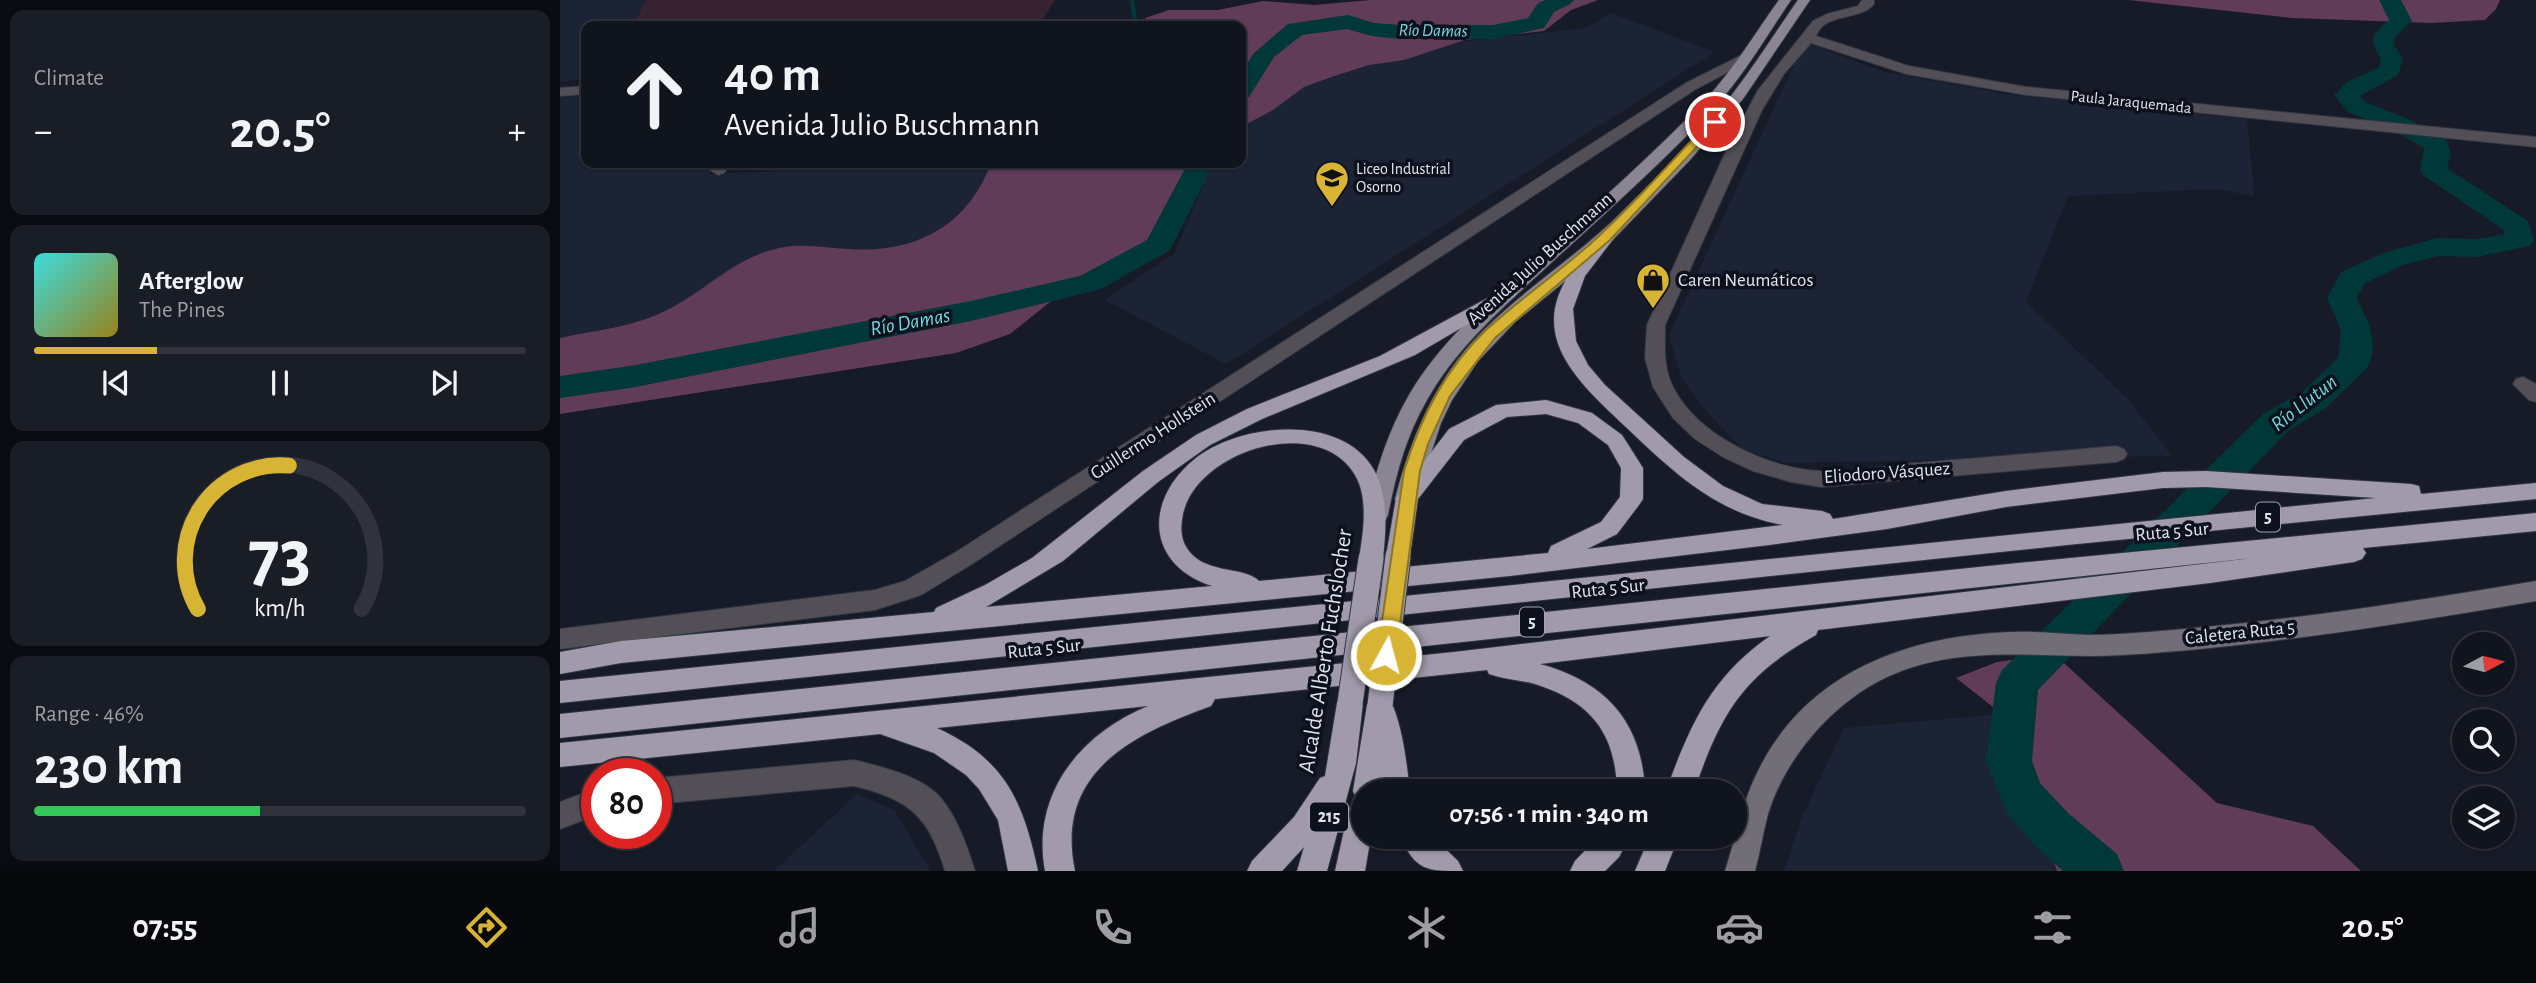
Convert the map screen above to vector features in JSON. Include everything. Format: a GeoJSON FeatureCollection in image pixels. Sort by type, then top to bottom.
{"type":"FeatureCollection","features":[{"type":"Feature","properties":{"kind":"highway"},"geometry":{"type":"LineString","coordinates":[[1605,238],[1570,285],[1563,309],[1564,333],[1568,346],[1594,385],[1690,475],[1732,501],[1763,512],[1796,519],[1887,520]]}},
{"type":"Feature","properties":{"kind":"highway"},"geometry":{"type":"LineString","coordinates":[[928,622],[994,592],[1047,560],[1154,472],[1206,438],[1259,412],[1400,355],[1458,325],[1508,293]]}},
{"type":"Feature","properties":{"kind":"highway"},"geometry":{"type":"LineString","coordinates":[[1406,499],[1458,433],[1481,419],[1509,410],[1539,408],[1569,412],[1595,423],[1618,440],[1631,463],[1633,488],[1624,513],[1614,525],[1589,541],[1510,567]]}},
{"type":"Feature","properties":{"kind":"highway","name":"Alcalde Alberto Fuchslocher"},"geometry":{"type":"LineString","coordinates":[[1288,588],[1252,585],[1213,576],[1185,562],[1178,553],[1170,529],[1170,516],[1180,490],[1200,468],[1227,450],[1256,440],[1287,436],[1315,439],[1341,448],[1360,464],[1371,489],[1376,521],[1342,763],[1312,871]]}},
{"type":"Feature","properties":{"kind":"highway"},"geometry":{"type":"LineString","coordinates":[[560,663],[621,652],[1510,567],[1887,520],[2006,499],[2184,479],[2280,482],[2469,497]]}},
{"type":"Feature","properties":{"kind":"highway","name":"Ruta 5 Sur"},"geometry":{"type":"LineString","coordinates":[[560,692],[2536,491]]}},
{"type":"Feature","properties":{"kind":"highway","name":"Avenida Julio Buschmann"},"geometry":{"type":"LineString","coordinates":[[1380,705],[1406,499]]}},
{"type":"Feature","properties":{"kind":"highway","name":"Ruta 5 Sur"},"geometry":{"type":"LineString","coordinates":[[560,726],[1871,587],[2536,522]]}},
{"type":"Feature","properties":{"kind":"highway"},"geometry":{"type":"LineString","coordinates":[[560,755],[1454,663],[1831,619],[2236,570],[2504,526]]}},
{"type":"Feature","properties":{"kind":"highway"},"geometry":{"type":"LineString","coordinates":[[1684,779],[1701,733],[1722,695],[1736,679],[1767,650],[1831,619]]}},
{"type":"Feature","properties":{"kind":"highway"},"geometry":{"type":"LineString","coordinates":[[1454,663],[1505,666],[1530,671],[1574,687],[1611,718],[1620,733],[1630,765],[1631,779]]}},
{"type":"Feature","properties":{"kind":"highway"},"geometry":{"type":"LineString","coordinates":[[1060,871],[1055,842],[1060,811],[1078,775],[1091,758],[1138,723],[1244,685]]}},
{"type":"Feature","properties":{"kind":"highway"},"geometry":{"type":"LineString","coordinates":[[1380,705],[1390,744],[1394,779]]}},
{"type":"Feature","properties":{"kind":"highway","name":"215"},"geometry":{"type":"LineString","coordinates":[[1369,779],[1380,705]]}},
{"type":"Feature","properties":{"kind":"highway"},"geometry":{"type":"LineString","coordinates":[[873,722],[924,734],[946,744],[984,774],[1010,815],[1023,871]]}},
{"type":"Feature","properties":{"kind":"highway"},"geometry":{"type":"LineString","coordinates":[[1262,871],[1304,827],[1342,763]]}},
{"type":"Feature","properties":{"kind":"highway","name":"215"},"geometry":{"type":"LineString","coordinates":[[1350,871],[1355,849]]}},
{"type":"Feature","properties":{"kind":"highway"},"geometry":{"type":"LineString","coordinates":[[1424,849],[1448,871]]}},
{"type":"Feature","properties":{"kind":"highway"},"geometry":{"type":"LineString","coordinates":[[1585,871],[1607,849]]}},
{"type":"Feature","properties":{"kind":"highway"},"geometry":{"type":"LineString","coordinates":[[1650,871],[1659,849]]}},
{"type":"Feature","properties":{"kind":"main road","name":"Avenida Julio Buschmann"},"geometry":{"type":"LineString","coordinates":[[1376,521],[1383,478],[1396,441],[1416,399],[1447,353],[1508,293],[1622,190],[1712,101],[1785,0]]}},
{"type":"Feature","properties":{"kind":"main road","name":"Avenida Julio Buschmann"},"geometry":{"type":"LineString","coordinates":[[1406,499],[1420,444],[1437,407],[1457,374],[1508,318],[1605,238],[1729,107],[1804,0]]}},
{"type":"Feature","properties":{"kind":"street"},"geometry":{"type":"LineString","coordinates":[[1809,37],[1820,21],[1863,9],[1868,0]]}},
{"type":"Feature","properties":{"kind":"street","name":"Paula Jaraquemada"},"geometry":{"type":"LineString","coordinates":[[1809,37],[1906,70],[2026,91],[2536,142]]}},
{"type":"Feature","properties":{"kind":"street","name":"Eliodoro Vásquez"},"geometry":{"type":"LineString","coordinates":[[1809,37],[1788,55],[1765,89],[1728,163],[1656,325],[1653,350],[1655,363],[1666,391],[1676,406],[1708,439],[1735,456],[1767,469],[1803,478],[1821,479],[2116,454]]}},
{"type":"Feature","properties":{"kind":"street","name":"Guillermo Hollstein"},"geometry":{"type":"LineString","coordinates":[[560,639],[875,600],[913,588],[964,558],[1691,86],[1746,57]]}},
{"type":"Feature","properties":{"kind":"street"},"geometry":{"type":"LineString","coordinates":[[1691,86],[1712,101]]}},
{"type":"Feature","properties":{"kind":"street"},"geometry":{"type":"LineString","coordinates":[[560,92],[581,90]]}},
{"type":"Feature","properties":{"kind":"street","name":"Caletera Ruta 5"},"geometry":{"type":"LineString","coordinates":[[1740,871],[1764,788],[1784,752],[1809,720],[1828,702],[1869,674],[1904,659],[1941,648],[2017,642],[2100,645],[2253,633],[2411,612],[2536,591]]}},
{"type":"Feature","properties":{"kind":"street"},"geometry":{"type":"LineString","coordinates":[[672,790],[854,773],[891,782],[929,805],[953,845],[960,871]]}},
{"type":"Feature","properties":{"kind":"shaded area"},"geometry":{"type":"Polygon","coordinates":[[[560,0],[645,0],[636,21],[581,21],[581,80],[560,82],[560,0]]]}},
{"type":"Feature","properties":{"kind":"shaded area"},"geometry":{"type":"Polygon","coordinates":[[[645,0],[1055,0],[1043,19],[1048,21],[636,21],[645,0]]]}},
{"type":"Feature","properties":{"kind":"shaded area"},"geometry":{"type":"Polygon","coordinates":[[[1371,0],[1598,0],[1571,10],[1544,31],[1465,40],[1404,60],[1369,65],[1334,76],[1304,87],[1273,110],[1246,124],[1246,21],[1145,21],[1145,18],[1169,10],[1218,10],[1263,1],[1314,5],[1371,0]]]}},
{"type":"Feature","properties":{"kind":"shaded area"},"geometry":{"type":"Polygon","coordinates":[[[2128,0],[2500,0],[2496,9],[2485,20],[2432,23],[2292,18],[2128,0]]]}},
{"type":"Feature","properties":{"kind":"shaded area","name":"Liceo Industrial Osorno"},"geometry":{"type":"Polygon","coordinates":[[[1611,13],[1715,52],[1226,364],[1105,300],[1174,254],[1211,168],[1246,168],[1246,118],[1309,78],[1418,46],[1586,28],[1611,13]]]}},
{"type":"Feature","properties":{"kind":"shaded area"},"geometry":{"type":"Polygon","coordinates":[[[1809,44],[1885,72],[2005,94],[2247,119],[2254,196],[2216,189],[2068,196],[2026,302],[2129,400],[2172,456],[1785,463],[1743,449],[1706,411],[1681,377],[1669,335],[1797,58],[1809,44]]]}},
{"type":"Feature","properties":{"kind":"shaded area"},"geometry":{"type":"Polygon","coordinates":[[[581,96],[581,168],[713,168],[709,174],[773,171],[776,168],[1158,168],[560,354],[560,97],[581,96]]]}},
{"type":"Feature","properties":{"kind":"shaded area"},"geometry":{"type":"Polygon","coordinates":[[[989,168],[1195,168],[1181,205],[1139,249],[1090,283],[1055,298],[1010,334],[956,353],[560,414],[560,338],[654,316],[685,300],[745,260],[779,248],[805,246],[872,249],[917,241],[936,232],[953,219],[981,185],[989,168]]]}},
{"type":"Feature","properties":{"kind":"shaded area"},"geometry":{"type":"Polygon","coordinates":[[[2054,654],[2217,803],[2313,826],[2361,871],[2057,871],[2002,714],[1956,678],[1997,662],[2054,654]]]}},
{"type":"Feature","properties":{"kind":"shaded area"},"geometry":{"type":"Polygon","coordinates":[[[2002,714],[2057,871],[1784,871],[1801,819],[1844,728],[2002,714]]]}},
{"type":"Feature","properties":{"kind":"shaded area"},"geometry":{"type":"Polygon","coordinates":[[[857,794],[894,810],[931,871],[774,871],[857,794]]]}},
{"type":"Feature","properties":{"kind":"waterway"},"geometry":{"type":"LineString","coordinates":[[1132,0],[1135,21]]}},
{"type":"Feature","properties":{"kind":"waterway","name":"Río Damas"},"geometry":{"type":"LineString","coordinates":[[1246,84],[1265,53],[1296,29],[1348,22],[1372,29],[1400,32],[1493,32],[1536,23],[1546,8],[1563,0]]}},
{"type":"Feature","properties":{"kind":"waterway","name":"Río Llutun"},"geometry":{"type":"LineString","coordinates":[[2100,871],[2051,829],[2022,797],[2009,761],[2017,683],[2276,422],[2314,400],[2354,361],[2357,330],[2342,298],[2352,278],[2393,259],[2437,247],[2477,248],[2520,240],[2518,227],[2433,170],[2438,154],[2437,144],[2402,125],[2357,107],[2346,95],[2390,70],[2392,59],[2383,44],[2384,35],[2401,21],[2390,0]]}},
{"type":"Feature","properties":{"kind":"waterway","name":"Río Damas"},"geometry":{"type":"LineString","coordinates":[[560,387],[630,377],[971,311],[1090,283],[1159,245],[1198,168]]}},
{"type":"Feature","properties":{"kind":"place","name":"Liceo Industrial Osorno"},"geometry":{"type":"Point","coordinates":[1332,208]}},
{"type":"Feature","properties":{"kind":"place","name":"Caren Neumáticos"},"geometry":{"type":"Point","coordinates":[1653,310]}},
{"type":"Feature","properties":{"kind":"route"},"geometry":{"type":"LineString","coordinates":[[1386,655],[1412,471],[1430,419],[1443,395],[1490,335],[1605,238],[1715,122]]}}]}
